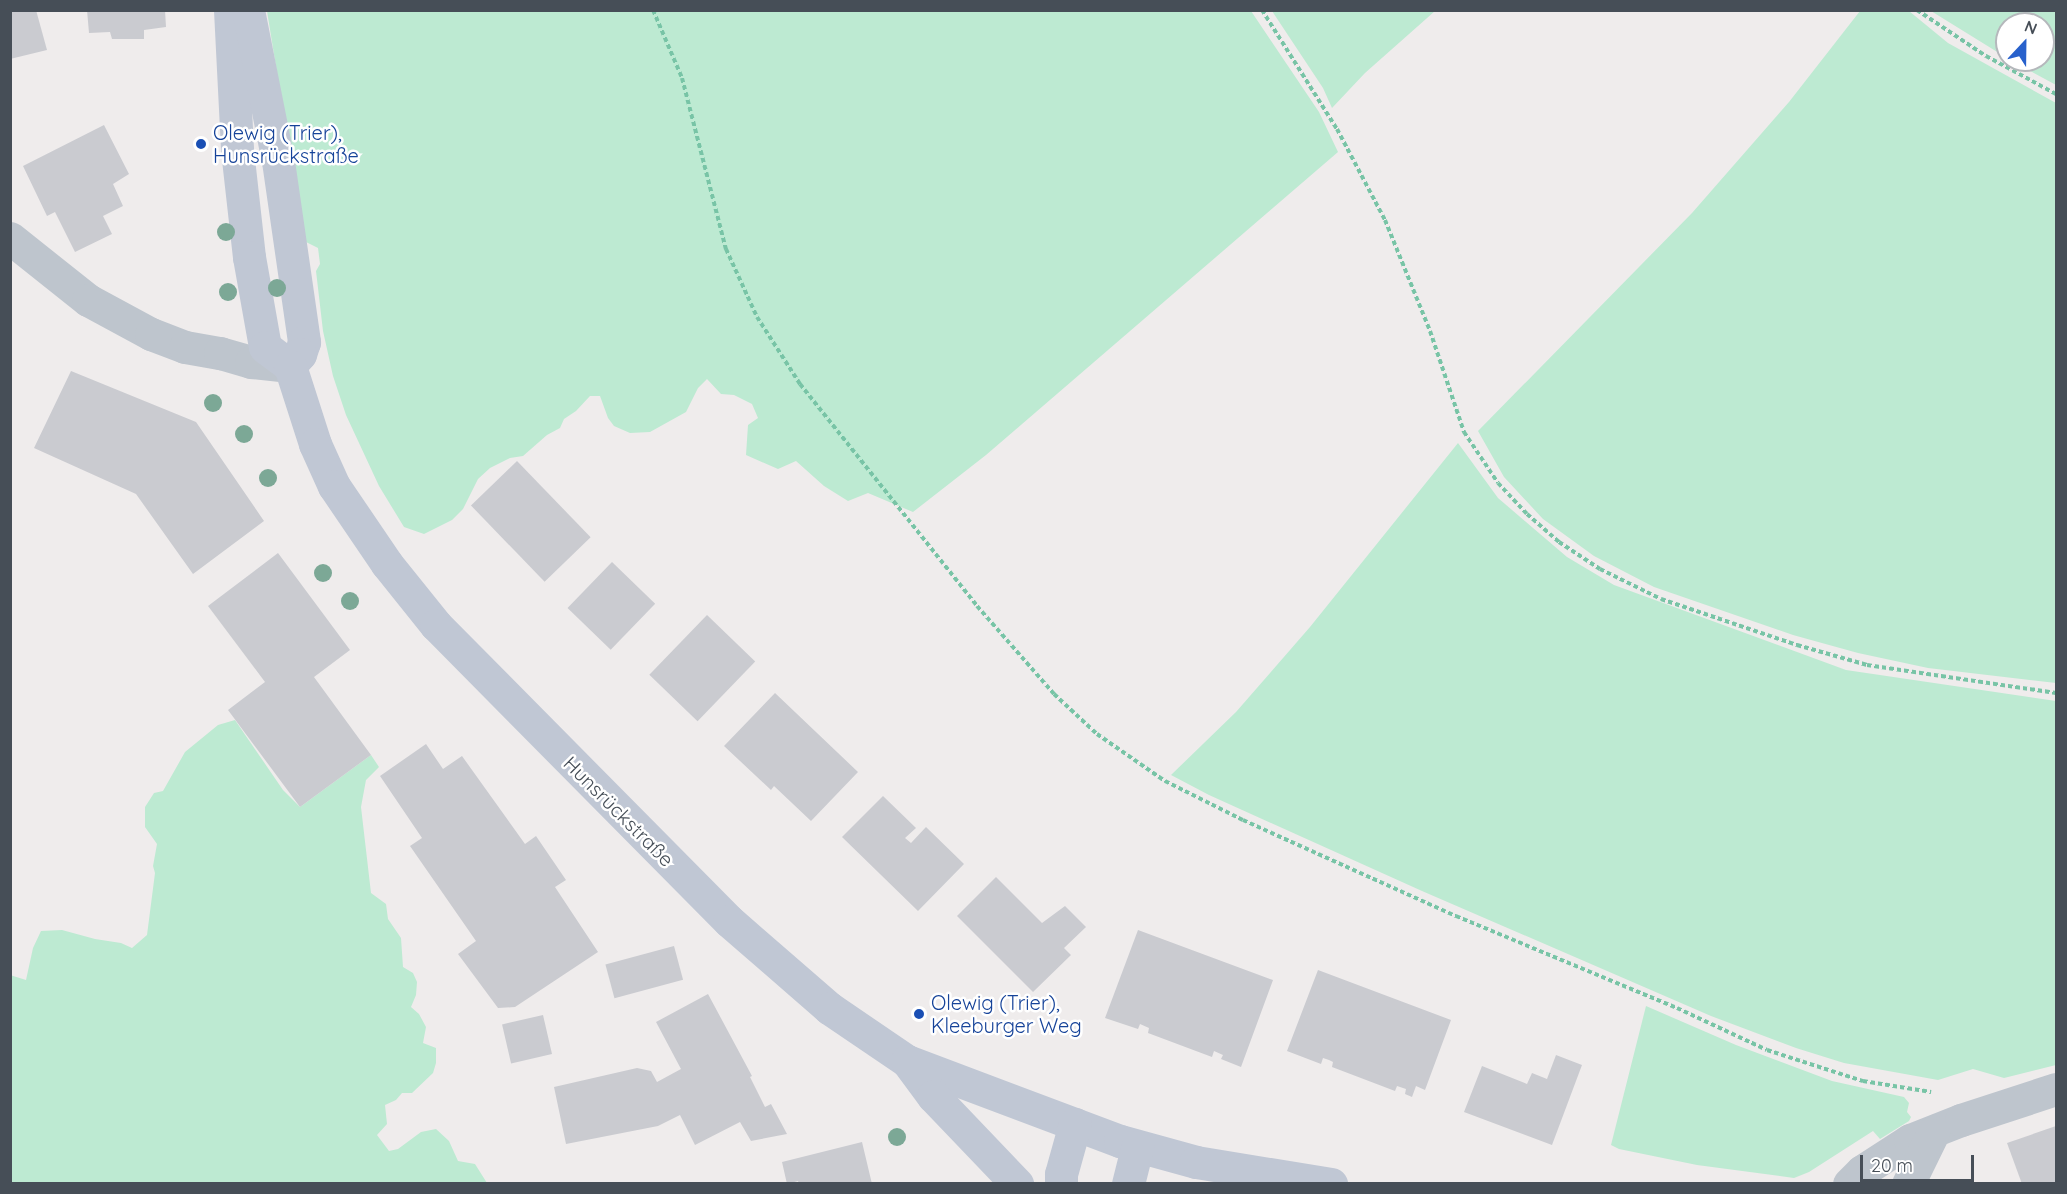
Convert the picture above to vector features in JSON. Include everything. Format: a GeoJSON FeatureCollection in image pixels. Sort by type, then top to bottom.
{"type":"FeatureCollection","features":[{"type":"Feature","properties":{"kind":"main road"},"geometry":{"type":"LineString","coordinates":[[230,10],[237,150],[249,258],[265,347],[291,366],[300,354],[304,342],[278,161],[248,10]]}},
{"type":"Feature","properties":{"kind":"main road","name":"Hunsrückstraße"},"geometry":{"type":"LineString","coordinates":[[291,366],[315,444],[334,486],[387,564],[436,625],[748,938],[829,1008],[907,1061],[1137,1147],[1196,1162],[1331,1184]]}},
{"type":"Feature","properties":{"kind":"main road"},"geometry":{"type":"LineString","coordinates":[[907,1061],[933,1096],[1017,1184]]}},
{"type":"Feature","properties":{"kind":"main road"},"geometry":{"type":"LineString","coordinates":[[1061,1184],[1061,1174],[1075,1124]]}},
{"type":"Feature","properties":{"kind":"main road"},"geometry":{"type":"LineString","coordinates":[[1128,1184],[1137,1147]]}},
{"type":"Feature","properties":{"kind":"street"},"geometry":{"type":"LineString","coordinates":[[10,238],[88,300],[152,334],[185,347],[220,353],[251,362],[291,366]]}},
{"type":"Feature","properties":{"kind":"street"},"geometry":{"type":"LineString","coordinates":[[1849,1184],[1886,1154],[1910,1140],[2056,1089]]}},
{"type":"Feature","properties":{"kind":"street"},"geometry":{"type":"LineString","coordinates":[[1908,1184],[1947,1127]]}},
{"type":"Feature","properties":{"kind":"path"},"geometry":{"type":"LineString","coordinates":[[653,10],[682,78],[726,249],[758,317],[800,384],[977,606],[1054,694],[1097,734],[1143,767],[1190,795],[1456,916],[1677,1008],[1767,1050],[1863,1082],[1896,1084],[1943,1094],[1954,1101],[1947,1127]]}},
{"type":"Feature","properties":{"kind":"path"},"geometry":{"type":"LineString","coordinates":[[1262,10],[1337,129],[1385,220],[1430,331],[1464,432],[1498,483],[1543,528],[1600,569],[1661,599],[1797,645],[1867,665],[2056,693]]}},
{"type":"Feature","properties":{"kind":"path"},"geometry":{"type":"LineString","coordinates":[[1917,10],[1986,56],[2056,94]]}},
{"type":"Feature","properties":{"kind":"green space"},"geometry":{"type":"Polygon","coordinates":[[[267,11],[1251,11],[1319,112],[1338,152],[986,455],[913,512],[868,493],[848,501],[824,486],[796,461],[778,469],[746,455],[748,425],[758,418],[752,404],[734,395],[721,394],[707,379],[698,388],[686,412],[650,432],[630,433],[614,426],[608,418],[600,396],[590,396],[576,411],[564,419],[560,428],[547,435],[523,456],[510,458],[490,468],[478,479],[463,509],[452,520],[424,534],[404,527],[379,486],[346,415],[333,376],[323,331],[316,271],[320,264],[318,248],[304,241],[267,11]]]}},
{"type":"Feature","properties":{"kind":"green space"},"geometry":{"type":"Polygon","coordinates":[[[1272,11],[1435,11],[1365,73],[1332,108],[1323,88],[1272,11]]]}},
{"type":"Feature","properties":{"kind":"green space"},"geometry":{"type":"Polygon","coordinates":[[[1860,11],[1909,11],[1948,43],[1995,69],[1995,72],[2000,72],[2056,103],[2056,683],[1928,668],[1858,653],[1793,635],[1654,587],[1594,556],[1543,519],[1504,477],[1478,431],[1692,213],[1789,102],[1860,11]]]}},
{"type":"Feature","properties":{"kind":"green space"},"geometry":{"type":"Polygon","coordinates":[[[1931,11],[2056,11],[2056,85],[2032,72],[2055,72],[2055,12],[1995,12],[1995,51],[1931,11]]]}},
{"type":"Feature","properties":{"kind":"green space"},"geometry":{"type":"Polygon","coordinates":[[[1458,443],[1498,498],[1567,557],[1614,585],[1846,670],[2056,701],[2056,1065],[2004,1078],[1973,1069],[1938,1080],[1844,1063],[1796,1048],[1711,1016],[1422,891],[1209,795],[1171,775],[1236,712],[1310,627],[1458,443]]]}},
{"type":"Feature","properties":{"kind":"green space"},"geometry":{"type":"Polygon","coordinates":[[[235,720],[283,790],[300,807],[371,755],[379,767],[366,780],[361,807],[371,893],[386,904],[388,919],[401,938],[403,967],[413,973],[417,982],[416,995],[411,1007],[419,1014],[426,1027],[423,1043],[436,1048],[436,1063],[433,1073],[412,1093],[402,1093],[396,1100],[385,1105],[387,1124],[377,1135],[389,1151],[398,1149],[421,1132],[436,1129],[449,1141],[458,1161],[475,1164],[487,1183],[11,1183],[10,975],[26,980],[33,948],[41,931],[62,930],[121,943],[132,948],[147,935],[157,844],[145,827],[145,807],[154,793],[163,791],[185,752],[218,725],[235,720]]]}},
{"type":"Feature","properties":{"kind":"green space"},"geometry":{"type":"Polygon","coordinates":[[[1646,1006],[1736,1045],[1832,1081],[1904,1097],[1909,1103],[1907,1112],[1911,1117],[1909,1121],[1880,1139],[1873,1131],[1809,1172],[1794,1178],[1697,1165],[1619,1149],[1611,1145],[1646,1006]]]}},
{"type":"Feature","properties":{"kind":"building"},"geometry":{"type":"Polygon","coordinates":[[[10,10],[36,10],[47,50],[10,59],[10,10]]]}},
{"type":"Feature","properties":{"kind":"building"},"geometry":{"type":"Polygon","coordinates":[[[87,10],[165,10],[166,27],[144,30],[144,39],[112,39],[110,32],[89,33],[87,10]]]}},
{"type":"Feature","properties":{"kind":"building"},"geometry":{"type":"Polygon","coordinates":[[[104,125],[129,174],[113,184],[123,206],[103,216],[112,234],[75,252],[55,212],[47,216],[23,166],[104,125]]]}},
{"type":"Feature","properties":{"kind":"building"},"geometry":{"type":"Polygon","coordinates":[[[71,371],[196,422],[264,521],[193,574],[136,494],[34,448],[71,371]]]}},
{"type":"Feature","properties":{"kind":"building"},"geometry":{"type":"Polygon","coordinates":[[[517,461],[591,537],[545,582],[471,505],[517,461]]]}},
{"type":"Feature","properties":{"kind":"building"},"geometry":{"type":"Polygon","coordinates":[[[278,553],[350,650],[314,677],[371,755],[300,807],[228,710],[265,682],[208,606],[278,553]]]}},
{"type":"Feature","properties":{"kind":"building"},"geometry":{"type":"Polygon","coordinates":[[[612,562],[655,604],[611,650],[568,608],[612,562]]]}},
{"type":"Feature","properties":{"kind":"building"},"geometry":{"type":"Polygon","coordinates":[[[707,615],[755,662],[698,721],[649,675],[707,615]]]}},
{"type":"Feature","properties":{"kind":"building"},"geometry":{"type":"Polygon","coordinates":[[[775,693],[858,772],[811,821],[774,786],[771,790],[724,746],[775,693]]]}},
{"type":"Feature","properties":{"kind":"building"},"geometry":{"type":"Polygon","coordinates":[[[426,744],[443,769],[462,756],[525,844],[536,836],[566,880],[555,887],[598,952],[515,1007],[498,1008],[458,954],[476,941],[410,846],[422,838],[380,776],[426,744]]]}},
{"type":"Feature","properties":{"kind":"building"},"geometry":{"type":"Polygon","coordinates":[[[883,796],[916,828],[905,838],[911,843],[926,827],[964,864],[918,911],[842,837],[883,796]]]}},
{"type":"Feature","properties":{"kind":"building"},"geometry":{"type":"Polygon","coordinates":[[[996,877],[1042,923],[1065,906],[1086,927],[1064,948],[1071,955],[1033,992],[957,916],[996,877]]]}},
{"type":"Feature","properties":{"kind":"building"},"geometry":{"type":"Polygon","coordinates":[[[1138,930],[1273,980],[1241,1067],[1221,1059],[1223,1055],[1214,1051],[1212,1057],[1148,1033],[1149,1028],[1140,1024],[1138,1029],[1105,1018],[1138,930]]]}},
{"type":"Feature","properties":{"kind":"building"},"geometry":{"type":"Polygon","coordinates":[[[674,946],[683,980],[614,998],[605,964],[674,946]]]}},
{"type":"Feature","properties":{"kind":"building"},"geometry":{"type":"Polygon","coordinates":[[[1318,970],[1451,1020],[1425,1090],[1416,1086],[1412,1097],[1405,1094],[1406,1089],[1397,1086],[1395,1091],[1332,1067],[1333,1062],[1329,1060],[1323,1058],[1321,1064],[1287,1051],[1318,970]]]}},
{"type":"Feature","properties":{"kind":"building"},"geometry":{"type":"Polygon","coordinates":[[[708,994],[752,1076],[750,1077],[765,1107],[771,1104],[787,1134],[751,1141],[740,1122],[695,1145],[680,1115],[658,1126],[566,1144],[554,1087],[637,1068],[651,1071],[657,1082],[681,1069],[656,1022],[708,994]]]}},
{"type":"Feature","properties":{"kind":"building"},"geometry":{"type":"Polygon","coordinates":[[[543,1015],[552,1054],[511,1063],[502,1024],[543,1015]]]}},
{"type":"Feature","properties":{"kind":"building"},"geometry":{"type":"Polygon","coordinates":[[[1556,1055],[1582,1065],[1552,1145],[1464,1112],[1482,1066],[1527,1084],[1532,1073],[1547,1079],[1556,1055]]]}},
{"type":"Feature","properties":{"kind":"building"},"geometry":{"type":"Polygon","coordinates":[[[2056,1126],[2056,1184],[2022,1184],[2007,1143],[2056,1126]]]}},
{"type":"Feature","properties":{"kind":"building"},"geometry":{"type":"Polygon","coordinates":[[[862,1142],[872,1184],[799,1184],[798,1181],[787,1184],[782,1162],[862,1142]]]}},
{"type":"Feature","properties":{"kind":"place","name":"Olewig (Trier), Hunsrückstraße"},"geometry":{"type":"Point","coordinates":[201,144]}},
{"type":"Feature","properties":{"kind":"place","name":"Olewig (Trier), Kleeburger Weg"},"geometry":{"type":"Point","coordinates":[919,1014]}}]}
